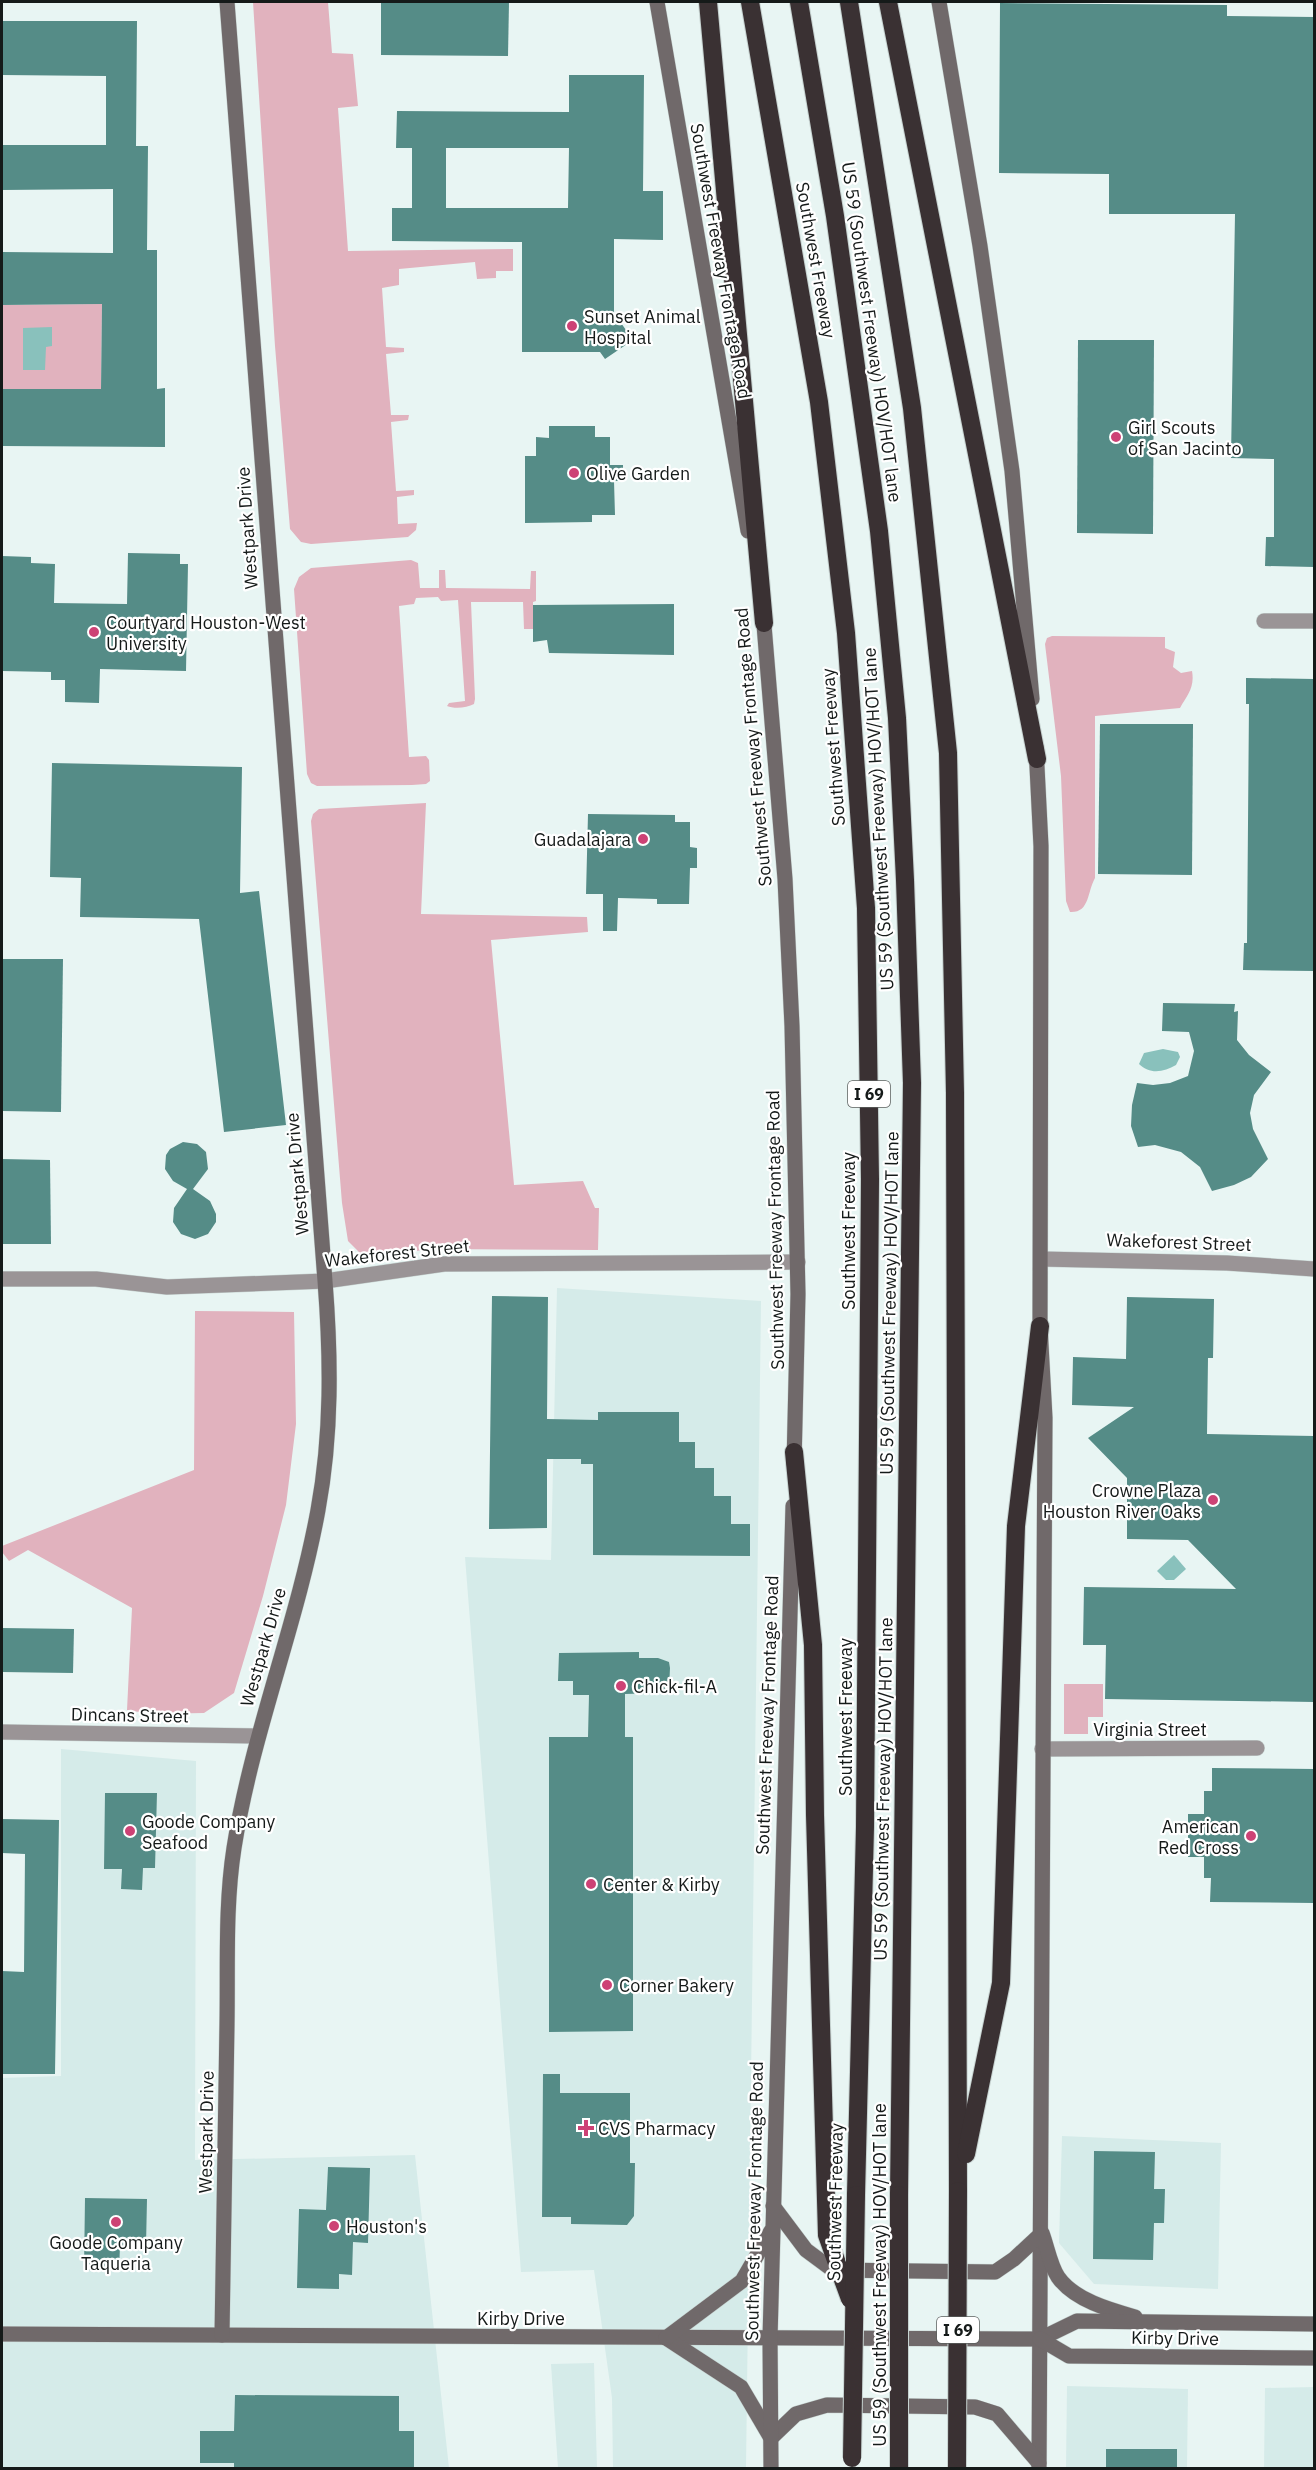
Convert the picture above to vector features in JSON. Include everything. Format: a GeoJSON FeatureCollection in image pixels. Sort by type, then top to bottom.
{"type":"FeatureCollection","features":[{"type":"Feature","properties":{"kind":"highway"},"geometry":{"type":"LineString","coordinates":[[708,2],[764,623]]}},
{"type":"Feature","properties":{"kind":"highway","name":"Southwest Freeway"},"geometry":{"type":"LineString","coordinates":[[750,2],[819,402],[846,633],[866,908],[870,1191],[866,1816],[855,2195],[852,2469]]}},
{"type":"Feature","properties":{"kind":"highway","name":"US 59 (Southwest Freeway) HOV/HOT lane"},"geometry":{"type":"LineString","coordinates":[[799,2],[835,216],[879,531],[897,718],[904,869],[912,1083],[899,2195],[899,2469]]}},
{"type":"Feature","properties":{"kind":"highway","name":"I 69"},"geometry":{"type":"LineString","coordinates":[[849,2],[912,408],[948,753],[955,1105],[957,2469]]}},
{"type":"Feature","properties":{"kind":"highway"},"geometry":{"type":"LineString","coordinates":[[888,2],[1037,759]]}},
{"type":"Feature","properties":{"kind":"highway"},"geometry":{"type":"LineString","coordinates":[[958,2191],[1001,1983],[1016,1526],[1040,1326]]}},
{"type":"Feature","properties":{"kind":"highway"},"geometry":{"type":"LineString","coordinates":[[794,1452],[813,1645],[814,1815],[827,2235],[854,2309]]}},
{"type":"Feature","properties":{"kind":"main road","name":"Westpark Drive"},"geometry":{"type":"LineString","coordinates":[[222,2335],[231,1877],[247,1777],[300,1589],[318,1512],[324,1476],[331,1386],[326,1281],[228,2]]}},
{"type":"Feature","properties":{"kind":"main road","name":"Southwest Freeway Frontage Road"},"geometry":{"type":"LineString","coordinates":[[657,2],[764,623],[786,902],[792,1026],[798,1262],[770,2338],[771,2469]]}},
{"type":"Feature","properties":{"kind":"main road"},"geometry":{"type":"LineString","coordinates":[[939,2],[979,237],[1012,471],[1037,759],[1041,869],[1040,1326],[1045,1418],[1039,2466]]}},
{"type":"Feature","properties":{"kind":"main road"},"geometry":{"type":"LineString","coordinates":[[773,2206],[806,2250],[833,2270],[995,2272],[1014,2259],[1042,2233]]}},
{"type":"Feature","properties":{"kind":"main road"},"geometry":{"type":"LineString","coordinates":[[773,2228],[742,2281],[666,2338],[741,2387],[771,2438],[796,2414],[827,2405],[975,2407],[997,2414],[1039,2466]]}},
{"type":"Feature","properties":{"kind":"main road"},"geometry":{"type":"LineString","coordinates":[[1042,2233],[1058,2277],[1075,2292],[1103,2308],[1155,2323]]}},
{"type":"Feature","properties":{"kind":"main road","name":"Kirby Drive"},"geometry":{"type":"LineString","coordinates":[[2,2334],[1040,2339],[1077,2321],[1314,2324]]}},
{"type":"Feature","properties":{"kind":"main road","name":"Kirby Drive"},"geometry":{"type":"LineString","coordinates":[[1040,2339],[1069,2356],[1314,2358]]}},
{"type":"Feature","properties":{"kind":"street"},"geometry":{"type":"LineString","coordinates":[[1264,621],[1314,621]]}},
{"type":"Feature","properties":{"kind":"street","name":"Wakeforest Street"},"geometry":{"type":"LineString","coordinates":[[1041,1259],[1227,1263],[1314,1269]]}},
{"type":"Feature","properties":{"kind":"street","name":"Wakeforest Street"},"geometry":{"type":"LineString","coordinates":[[2,1279],[96,1280],[166,1287],[326,1281],[444,1264],[798,1262]]}},
{"type":"Feature","properties":{"kind":"street","name":"Dincans Street"},"geometry":{"type":"LineString","coordinates":[[2,1732],[258,1736]]}},
{"type":"Feature","properties":{"kind":"street","name":"Virginia Street"},"geometry":{"type":"LineString","coordinates":[[1042,1749],[1257,1748]]}},
{"type":"Feature","properties":{"kind":"shaded area"},"geometry":{"type":"Polygon","coordinates":[[[253,2],[328,2],[332,53],[353,54],[358,106],[338,108],[348,251],[513,249],[513,271],[496,271],[496,278],[477,279],[475,262],[399,269],[399,285],[382,288],[386,347],[404,348],[404,352],[386,354],[391,415],[409,415],[408,420],[391,422],[396,491],[414,490],[414,495],[397,497],[398,524],[417,523],[416,530],[408,537],[311,544],[301,542],[290,529],[275,346],[253,2]]]}},
{"type":"Feature","properties":{"kind":"shaded area"},"geometry":{"type":"Polygon","coordinates":[[[102,304],[101,389],[2,389],[2,305],[102,304]]]}},
{"type":"Feature","properties":{"kind":"shaded area"},"geometry":{"type":"Polygon","coordinates":[[[411,560],[418,563],[420,588],[439,588],[439,570],[445,570],[446,588],[530,589],[531,571],[536,571],[533,629],[524,629],[523,602],[471,602],[475,699],[474,704],[453,708],[447,706],[449,703],[465,701],[458,600],[441,601],[438,597],[416,598],[414,604],[399,606],[409,757],[426,756],[429,760],[430,781],[426,784],[412,785],[317,786],[311,783],[307,774],[294,589],[299,577],[311,568],[411,560]]]}},
{"type":"Feature","properties":{"kind":"shaded area"},"geometry":{"type":"Polygon","coordinates":[[[1052,636],[1165,637],[1165,648],[1175,652],[1173,667],[1181,673],[1192,671],[1193,677],[1190,691],[1180,708],[1095,716],[1095,878],[1085,905],[1081,909],[1070,912],[1066,901],[1061,776],[1045,644],[1047,638],[1052,636]]]}},
{"type":"Feature","properties":{"kind":"shaded area"},"geometry":{"type":"Polygon","coordinates":[[[426,803],[421,914],[587,917],[588,932],[491,940],[514,1185],[583,1181],[595,1208],[599,1208],[598,1250],[436,1249],[363,1256],[348,1241],[342,1203],[311,821],[313,814],[319,809],[426,803]]]}},
{"type":"Feature","properties":{"kind":"shaded area"},"geometry":{"type":"Polygon","coordinates":[[[557,1288],[761,1301],[746,2468],[613,2468],[612,2398],[594,2270],[521,2272],[465,1557],[551,1560],[557,1288]]]}},
{"type":"Feature","properties":{"kind":"shaded area"},"geometry":{"type":"Polygon","coordinates":[[[195,1311],[294,1312],[296,1424],[286,1505],[263,1596],[234,1693],[204,1713],[151,1714],[127,1710],[132,1608],[28,1550],[9,1561],[2,1552],[2,1546],[194,1470],[195,1311]]]}},
{"type":"Feature","properties":{"kind":"shaded area"},"geometry":{"type":"Polygon","coordinates":[[[1064,1684],[1103,1684],[1103,1717],[1088,1717],[1088,1734],[1064,1734],[1064,1684]]]}},
{"type":"Feature","properties":{"kind":"shaded area"},"geometry":{"type":"Polygon","coordinates":[[[61,1749],[196,1761],[195,2160],[415,2155],[449,2468],[2,2468],[2,2078],[61,2076],[61,1749]]]}},
{"type":"Feature","properties":{"kind":"shaded area"},"geometry":{"type":"Polygon","coordinates":[[[1062,2136],[1221,2143],[1218,2289],[1094,2284],[1059,2243],[1062,2136]]]}},
{"type":"Feature","properties":{"kind":"shaded area"},"geometry":{"type":"Polygon","coordinates":[[[594,2363],[597,2468],[558,2468],[551,2364],[594,2363]]]}},
{"type":"Feature","properties":{"kind":"shaded area"},"geometry":{"type":"Polygon","coordinates":[[[1067,2386],[1188,2389],[1187,2468],[1066,2468],[1067,2386]]]}},
{"type":"Feature","properties":{"kind":"shaded area"},"geometry":{"type":"Polygon","coordinates":[[[1314,2387],[1314,2468],[1264,2468],[1265,2388],[1314,2387]]]}},
{"type":"Feature","properties":{"kind":"water"},"geometry":{"type":"Polygon","coordinates":[[[52,327],[52,346],[46,347],[45,370],[23,370],[23,328],[52,327]]]}},
{"type":"Feature","properties":{"kind":"water"},"geometry":{"type":"Polygon","coordinates":[[[1163,1049],[1178,1052],[1180,1057],[1176,1065],[1152,1071],[1139,1064],[1144,1053],[1163,1049]]]}},
{"type":"Feature","properties":{"kind":"water"},"geometry":{"type":"Polygon","coordinates":[[[1174,1555],[1186,1569],[1174,1580],[1166,1580],[1157,1571],[1174,1555]]]}},
{"type":"Feature","properties":{"kind":"building"},"geometry":{"type":"Polygon","coordinates":[[[381,2],[509,2],[508,56],[381,55],[381,2]]]}},
{"type":"Feature","properties":{"kind":"building"},"geometry":{"type":"Polygon","coordinates":[[[1000,3],[1227,5],[1227,16],[1314,17],[1314,567],[1265,566],[1266,537],[1274,537],[1274,459],[1231,458],[1235,214],[1109,214],[1109,174],[999,173],[1000,3]]]}},
{"type":"Feature","properties":{"kind":"building"},"geometry":{"type":"Polygon","coordinates":[[[2,21],[137,21],[136,146],[148,146],[147,250],[157,250],[157,389],[165,388],[165,447],[2,446],[2,389],[101,389],[102,304],[2,305],[2,252],[113,253],[113,189],[2,190],[2,145],[106,145],[106,76],[2,75],[2,21]]]}},
{"type":"Feature","properties":{"kind":"building"},"geometry":{"type":"Polygon","coordinates":[[[569,75],[644,75],[643,191],[663,191],[663,240],[614,239],[614,313],[633,340],[605,359],[600,352],[522,352],[522,242],[392,241],[392,208],[412,208],[412,148],[396,148],[397,111],[569,112],[569,75]],[[446,148],[446,208],[568,208],[569,148],[446,148]]]}},
{"type":"Feature","properties":{"kind":"building","name":"Girl Scouts of San Jacinto"},"geometry":{"type":"Polygon","coordinates":[[[1078,340],[1154,340],[1153,534],[1077,533],[1078,340]]]}},
{"type":"Feature","properties":{"kind":"building","name":"Olive Garden"},"geometry":{"type":"Polygon","coordinates":[[[549,426],[595,426],[595,437],[610,437],[610,465],[623,465],[623,481],[614,481],[615,515],[592,515],[592,522],[525,523],[525,456],[536,456],[536,437],[549,438],[549,426]]]}},
{"type":"Feature","properties":{"kind":"building","name":"Courtyard Houston-West University"},"geometry":{"type":"Polygon","coordinates":[[[128,553],[180,554],[180,564],[188,564],[186,671],[100,669],[99,703],[65,702],[65,680],[51,680],[51,672],[2,671],[2,556],[31,557],[31,563],[55,564],[54,603],[127,604],[128,553]]]}},
{"type":"Feature","properties":{"kind":"building"},"geometry":{"type":"Polygon","coordinates":[[[674,604],[674,655],[549,653],[547,640],[533,642],[533,605],[674,604]]]}},
{"type":"Feature","properties":{"kind":"building"},"geometry":{"type":"Polygon","coordinates":[[[1246,678],[1314,679],[1314,971],[1243,970],[1244,943],[1247,943],[1249,704],[1246,704],[1246,678]]]}},
{"type":"Feature","properties":{"kind":"building"},"geometry":{"type":"Polygon","coordinates":[[[1100,724],[1193,724],[1192,875],[1098,874],[1100,724]]]}},
{"type":"Feature","properties":{"kind":"building"},"geometry":{"type":"Polygon","coordinates":[[[52,763],[242,767],[240,893],[259,891],[286,1125],[224,1132],[199,919],[80,917],[81,878],[50,877],[52,763]]]}},
{"type":"Feature","properties":{"kind":"building"},"geometry":{"type":"Polygon","coordinates":[[[588,814],[675,815],[675,822],[690,822],[690,847],[697,848],[697,868],[690,868],[689,904],[657,904],[657,899],[618,898],[617,931],[603,931],[603,894],[586,894],[588,814]]]}},
{"type":"Feature","properties":{"kind":"building"},"geometry":{"type":"Polygon","coordinates":[[[2,959],[63,959],[61,1112],[2,1111],[2,959]]]}},
{"type":"Feature","properties":{"kind":"building"},"geometry":{"type":"Polygon","coordinates":[[[1163,1003],[1235,1004],[1234,1012],[1238,1011],[1237,1040],[1249,1055],[1271,1072],[1254,1095],[1250,1113],[1253,1129],[1268,1159],[1251,1177],[1234,1185],[1212,1191],[1200,1167],[1181,1152],[1155,1145],[1138,1147],[1131,1126],[1132,1105],[1137,1083],[1153,1085],[1170,1083],[1188,1076],[1194,1051],[1189,1032],[1162,1031],[1163,1003]]]}},
{"type":"Feature","properties":{"kind":"building"},"geometry":{"type":"Polygon","coordinates":[[[183,1142],[197,1144],[206,1152],[208,1169],[193,1189],[210,1201],[216,1214],[216,1222],[208,1234],[195,1239],[181,1234],[173,1222],[174,1208],[187,1189],[173,1181],[165,1169],[166,1155],[170,1149],[183,1142]]]}},
{"type":"Feature","properties":{"kind":"building"},"geometry":{"type":"Polygon","coordinates":[[[2,1159],[50,1160],[51,1244],[2,1244],[2,1159]]]}},
{"type":"Feature","properties":{"kind":"building"},"geometry":{"type":"Polygon","coordinates":[[[492,1296],[548,1297],[547,1419],[598,1420],[598,1412],[679,1412],[679,1442],[695,1442],[695,1468],[714,1468],[714,1496],[731,1496],[731,1524],[750,1524],[750,1556],[593,1555],[593,1464],[581,1464],[581,1459],[547,1459],[547,1528],[489,1529],[492,1296]]]}},
{"type":"Feature","properties":{"kind":"building"},"geometry":{"type":"Polygon","coordinates":[[[1127,1297],[1214,1299],[1213,1358],[1208,1358],[1207,1434],[1314,1436],[1314,1702],[1105,1699],[1106,1645],[1083,1645],[1084,1587],[1236,1589],[1188,1540],[1127,1539],[1127,1478],[1088,1438],[1134,1407],[1072,1405],[1073,1357],[1126,1359],[1127,1297]]]}},
{"type":"Feature","properties":{"kind":"building"},"geometry":{"type":"Polygon","coordinates":[[[2,1628],[74,1629],[73,1673],[2,1672],[2,1628]]]}},
{"type":"Feature","properties":{"kind":"building","name":"Center & Kirby"},"geometry":{"type":"Polygon","coordinates":[[[639,1652],[639,1658],[658,1658],[669,1662],[670,1668],[669,1689],[658,1693],[625,1694],[625,1737],[633,1737],[633,2031],[549,2032],[549,1737],[588,1737],[589,1695],[573,1695],[573,1681],[558,1681],[559,1653],[639,1652]]]}},
{"type":"Feature","properties":{"kind":"building","name":"American Red Cross"},"geometry":{"type":"Polygon","coordinates":[[[1212,1768],[1314,1769],[1314,1903],[1210,1902],[1211,1878],[1204,1878],[1204,1857],[1188,1857],[1188,1814],[1204,1814],[1204,1791],[1212,1791],[1212,1768]]]}},
{"type":"Feature","properties":{"kind":"building","name":"Goode Company Seafood"},"geometry":{"type":"Polygon","coordinates":[[[105,1793],[157,1793],[155,1868],[143,1868],[142,1890],[121,1889],[122,1869],[104,1869],[105,1793]]]}},
{"type":"Feature","properties":{"kind":"building"},"geometry":{"type":"Polygon","coordinates":[[[2,1819],[59,1820],[55,2074],[2,2074],[2,1971],[24,1972],[25,1854],[2,1853],[2,1819]]]}},
{"type":"Feature","properties":{"kind":"building","name":"CVS Pharmacy"},"geometry":{"type":"Polygon","coordinates":[[[543,2074],[560,2074],[560,2093],[630,2093],[630,2163],[635,2163],[634,2216],[627,2225],[571,2224],[571,2217],[542,2217],[543,2074]]]}},
{"type":"Feature","properties":{"kind":"building"},"geometry":{"type":"Polygon","coordinates":[[[1094,2151],[1155,2152],[1154,2189],[1165,2189],[1164,2223],[1154,2223],[1153,2260],[1093,2259],[1094,2151]]]}},
{"type":"Feature","properties":{"kind":"building","name":"Houston's"},"geometry":{"type":"Polygon","coordinates":[[[328,2167],[370,2168],[368,2243],[353,2242],[352,2275],[339,2274],[339,2289],[297,2288],[299,2209],[326,2210],[328,2167]]]}},
{"type":"Feature","properties":{"kind":"building","name":"Goode Company Taqueria"},"geometry":{"type":"Polygon","coordinates":[[[85,2198],[147,2199],[146,2246],[120,2246],[119,2271],[84,2270],[85,2198]]]}},
{"type":"Feature","properties":{"kind":"building"},"geometry":{"type":"Polygon","coordinates":[[[235,2395],[399,2396],[399,2431],[414,2431],[414,2469],[234,2469],[234,2463],[200,2463],[200,2431],[234,2431],[235,2395]]]}},
{"type":"Feature","properties":{"kind":"building"},"geometry":{"type":"Polygon","coordinates":[[[1106,2449],[1177,2449],[1177,2469],[1106,2469],[1106,2449]]]}},
{"type":"Feature","properties":{"kind":"place","name":"Sunset Animal Hospital"},"geometry":{"type":"Point","coordinates":[572,326]}},
{"type":"Feature","properties":{"kind":"place","name":"Girl Scouts of San Jacinto"},"geometry":{"type":"Point","coordinates":[1116,437]}},
{"type":"Feature","properties":{"kind":"place","name":"Olive Garden"},"geometry":{"type":"Point","coordinates":[574,473]}},
{"type":"Feature","properties":{"kind":"place","name":"Courtyard Houston-West University"},"geometry":{"type":"Point","coordinates":[94,632]}},
{"type":"Feature","properties":{"kind":"place","name":"Guadalajara"},"geometry":{"type":"Point","coordinates":[643,839]}},
{"type":"Feature","properties":{"kind":"place","name":"Crowne Plaza Houston River Oaks"},"geometry":{"type":"Point","coordinates":[1213,1500]}},
{"type":"Feature","properties":{"kind":"place","name":"Chick-fil-A"},"geometry":{"type":"Point","coordinates":[621,1686]}},
{"type":"Feature","properties":{"kind":"place","name":"Goode Company Seafood"},"geometry":{"type":"Point","coordinates":[130,1831]}},
{"type":"Feature","properties":{"kind":"place","name":"American Red Cross"},"geometry":{"type":"Point","coordinates":[1251,1836]}},
{"type":"Feature","properties":{"kind":"place","name":"Center & Kirby"},"geometry":{"type":"Point","coordinates":[591,1884]}},
{"type":"Feature","properties":{"kind":"place","name":"Corner Bakery"},"geometry":{"type":"Point","coordinates":[607,1985]}},
{"type":"Feature","properties":{"kind":"place","name":"CVS Pharmacy"},"geometry":{"type":"Point","coordinates":[586,2128]}},
{"type":"Feature","properties":{"kind":"place","name":"Goode Company Taqueria"},"geometry":{"type":"Point","coordinates":[116,2222]}},
{"type":"Feature","properties":{"kind":"place","name":"Houston's"},"geometry":{"type":"Point","coordinates":[334,2226]}}]}
